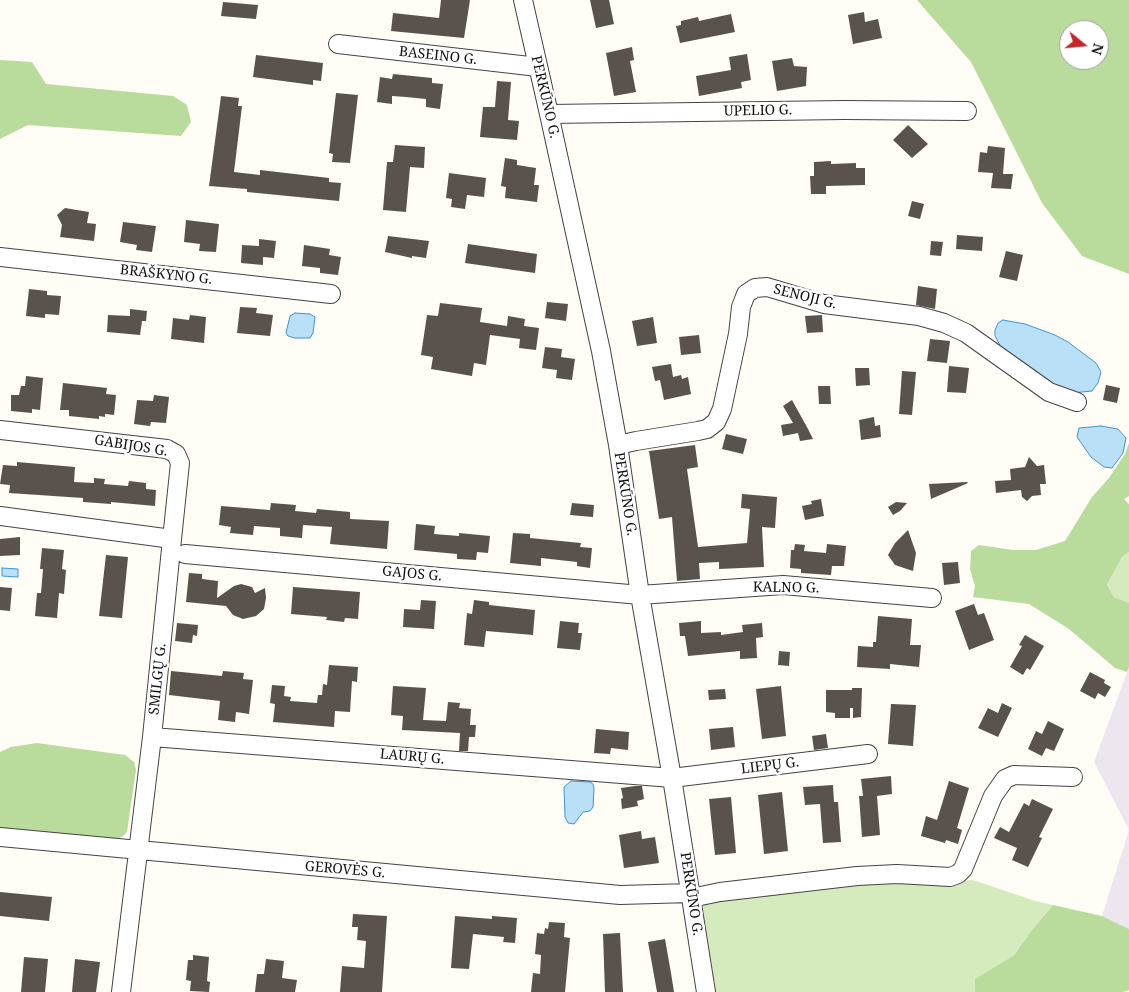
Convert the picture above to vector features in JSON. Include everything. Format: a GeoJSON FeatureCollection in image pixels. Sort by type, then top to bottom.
{"type":"FeatureCollection","features":[{"type":"Feature","properties":{"kind":"street","name":"PERKŪNO G."},"geometry":{"type":"LineString","coordinates":[[523,0],[600,351],[618,445],[640,595],[672,778],[706,992]]}},
{"type":"Feature","properties":{"kind":"street","name":"BASEINO G."},"geometry":{"type":"LineString","coordinates":[[338,44],[538,67]]}},
{"type":"Feature","properties":{"kind":"street","name":"UPELIO G."},"geometry":{"type":"LineString","coordinates":[[549,114],[844,110],[967,111]]}},
{"type":"Feature","properties":{"kind":"street","name":"BRAŠKYNO G."},"geometry":{"type":"LineString","coordinates":[[0,257],[331,294]]}},
{"type":"Feature","properties":{"kind":"street","name":"SENOJI G."},"geometry":{"type":"LineString","coordinates":[[618,445],[707,429],[716,422],[724,400],[738,334],[741,307],[746,294],[755,288],[767,287],[824,304],[919,316],[944,323],[966,334],[1049,392],[1077,402]]}},
{"type":"Feature","properties":{"kind":"street","name":"GABIJOS G."},"geometry":{"type":"LineString","coordinates":[[0,430],[167,449],[176,454],[180,463],[172,538]]}},
{"type":"Feature","properties":{"kind":"street"},"geometry":{"type":"LineString","coordinates":[[0,516],[172,538]]}},
{"type":"Feature","properties":{"kind":"street","name":"SMILGŲ G."},"geometry":{"type":"LineString","coordinates":[[122,992],[152,737],[172,538]]}},
{"type":"Feature","properties":{"kind":"street","name":"GAJOS G."},"geometry":{"type":"LineString","coordinates":[[184,554],[640,595]]}},
{"type":"Feature","properties":{"kind":"street","name":"KALNO G."},"geometry":{"type":"LineString","coordinates":[[640,595],[783,585],[932,598]]}},
{"type":"Feature","properties":{"kind":"street","name":"LAURŲ G."},"geometry":{"type":"LineString","coordinates":[[152,737],[672,778]]}},
{"type":"Feature","properties":{"kind":"street","name":"LIEPŲ G."},"geometry":{"type":"LineString","coordinates":[[672,778],[868,754]]}},
{"type":"Feature","properties":{"kind":"street","name":"GEROVĖS G."},"geometry":{"type":"LineString","coordinates":[[0,837],[620,896],[691,895],[857,876],[897,874],[950,877],[958,874],[963,869],[993,796],[1004,779],[1014,775],[1073,777]]}},
{"type":"Feature","properties":{"kind":"shaded area"},"geometry":{"type":"Polygon","coordinates":[[[1129,667],[1129,830],[1094,762],[1129,667]]]}},
{"type":"Feature","properties":{"kind":"shaded area"},"geometry":{"type":"Polygon","coordinates":[[[1129,830],[1129,929],[1102,916],[1129,830]]]}},
{"type":"Feature","properties":{"kind":"green space"},"geometry":{"type":"Polygon","coordinates":[[[917,0],[1129,0],[1129,274],[1082,256],[1042,203],[971,62],[917,0]]]}},
{"type":"Feature","properties":{"kind":"green space"},"geometry":{"type":"Polygon","coordinates":[[[0,60],[32,62],[46,84],[173,96],[187,105],[191,122],[181,136],[28,125],[0,139],[0,60]]]}},
{"type":"Feature","properties":{"kind":"green space"},"geometry":{"type":"Polygon","coordinates":[[[1129,443],[1129,496],[1124,499],[1129,504],[1129,552],[1122,557],[1107,585],[1114,597],[1129,603],[1129,667],[1127,672],[1115,668],[1069,629],[1029,604],[973,597],[975,586],[970,569],[971,551],[979,545],[1013,550],[1036,550],[1065,541],[1092,497],[1109,478],[1125,454],[1129,443]]]}},
{"type":"Feature","properties":{"kind":"green space"},"geometry":{"type":"Polygon","coordinates":[[[1129,552],[1129,603],[1114,597],[1107,585],[1122,557],[1129,552]]]}},
{"type":"Feature","properties":{"kind":"green space"},"geometry":{"type":"Polygon","coordinates":[[[37,743],[125,755],[134,762],[136,770],[127,832],[123,836],[118,839],[0,828],[0,752],[11,747],[37,743]]]}},
{"type":"Feature","properties":{"kind":"green space"},"geometry":{"type":"Polygon","coordinates":[[[973,880],[1035,901],[1053,905],[1014,955],[975,979],[975,992],[713,992],[700,911],[703,900],[892,881],[910,884],[973,880]]]}},
{"type":"Feature","properties":{"kind":"green space"},"geometry":{"type":"Polygon","coordinates":[[[1053,905],[1102,916],[1129,929],[1129,990],[1123,992],[975,992],[975,979],[1014,955],[1053,905]]]}},
{"type":"Feature","properties":{"kind":"water"},"geometry":{"type":"Polygon","coordinates":[[[295,313],[310,314],[315,317],[313,333],[310,338],[295,338],[288,336],[286,333],[290,316],[295,313]]]}},
{"type":"Feature","properties":{"kind":"water"},"geometry":{"type":"Polygon","coordinates":[[[1003,320],[1025,324],[1068,342],[1096,363],[1101,372],[1098,383],[1092,391],[1072,393],[1049,382],[1002,349],[995,336],[995,330],[998,323],[1003,320]]]}},
{"type":"Feature","properties":{"kind":"water"},"geometry":{"type":"Polygon","coordinates":[[[1101,426],[1118,429],[1126,438],[1123,453],[1112,468],[1104,467],[1091,457],[1077,437],[1079,428],[1101,426]]]}},
{"type":"Feature","properties":{"kind":"water"},"geometry":{"type":"Polygon","coordinates":[[[2,568],[18,569],[18,577],[2,576],[2,568]]]}},
{"type":"Feature","properties":{"kind":"water"},"geometry":{"type":"Polygon","coordinates":[[[571,781],[590,782],[594,788],[593,807],[590,811],[583,812],[574,824],[568,823],[565,817],[564,787],[571,781]]]}},
{"type":"Feature","properties":{"kind":"building"},"geometry":{"type":"Polygon","coordinates":[[[441,0],[470,0],[464,38],[391,31],[393,13],[439,18],[441,0]]]}},
{"type":"Feature","properties":{"kind":"building"},"geometry":{"type":"Polygon","coordinates":[[[590,0],[609,0],[614,24],[596,28],[590,0]]]}},
{"type":"Feature","properties":{"kind":"building"},"geometry":{"type":"Polygon","coordinates":[[[223,2],[258,5],[256,19],[221,16],[223,2]]]}},
{"type":"Feature","properties":{"kind":"building"},"geometry":{"type":"Polygon","coordinates":[[[864,12],[865,22],[878,19],[882,38],[853,44],[848,15],[864,12]]]}},
{"type":"Feature","properties":{"kind":"building"},"geometry":{"type":"Polygon","coordinates":[[[731,14],[735,32],[680,43],[676,26],[681,25],[681,21],[698,17],[699,21],[731,14]]]}},
{"type":"Feature","properties":{"kind":"building"},"geometry":{"type":"Polygon","coordinates":[[[632,47],[634,60],[630,61],[636,92],[614,96],[606,53],[632,47]]]}},
{"type":"Feature","properties":{"kind":"building"},"geometry":{"type":"Polygon","coordinates":[[[747,54],[751,80],[741,82],[742,88],[699,96],[696,76],[731,70],[729,57],[747,54]]]}},
{"type":"Feature","properties":{"kind":"building"},"geometry":{"type":"Polygon","coordinates":[[[256,55],[323,63],[321,81],[313,80],[313,85],[253,77],[256,55]]]}},
{"type":"Feature","properties":{"kind":"building"},"geometry":{"type":"Polygon","coordinates":[[[792,58],[794,66],[807,67],[806,86],[777,91],[772,61],[792,58]]]}},
{"type":"Feature","properties":{"kind":"building"},"geometry":{"type":"Polygon","coordinates":[[[393,74],[432,78],[432,83],[443,84],[440,109],[426,107],[426,99],[392,96],[392,104],[377,102],[380,77],[392,79],[393,74]]]}},
{"type":"Feature","properties":{"kind":"building"},"geometry":{"type":"Polygon","coordinates":[[[497,81],[511,82],[508,120],[519,121],[517,140],[480,137],[483,107],[495,107],[497,81]]]}},
{"type":"Feature","properties":{"kind":"building"},"geometry":{"type":"Polygon","coordinates":[[[336,93],[358,95],[350,163],[332,162],[333,154],[329,153],[336,93]]]}},
{"type":"Feature","properties":{"kind":"building"},"geometry":{"type":"Polygon","coordinates":[[[221,96],[239,98],[238,106],[242,106],[234,172],[260,175],[260,170],[329,178],[329,182],[341,183],[339,201],[247,192],[247,189],[209,186],[221,96]]]}},
{"type":"Feature","properties":{"kind":"building"},"geometry":{"type":"Polygon","coordinates":[[[908,125],[928,144],[912,158],[893,140],[908,125]]]}},
{"type":"Feature","properties":{"kind":"building"},"geometry":{"type":"Polygon","coordinates":[[[395,145],[425,147],[424,168],[410,167],[406,212],[383,210],[387,162],[393,162],[395,145]]]}},
{"type":"Feature","properties":{"kind":"building"},"geometry":{"type":"Polygon","coordinates":[[[988,146],[1005,148],[1003,174],[1013,174],[1011,189],[991,188],[993,173],[978,172],[980,152],[987,153],[988,146]]]}},
{"type":"Feature","properties":{"kind":"building"},"geometry":{"type":"Polygon","coordinates":[[[505,158],[517,160],[517,165],[536,168],[534,185],[539,185],[537,202],[505,198],[506,187],[501,186],[505,158]]]}},
{"type":"Feature","properties":{"kind":"building"},"geometry":{"type":"Polygon","coordinates":[[[831,161],[831,164],[856,163],[856,168],[865,168],[865,185],[826,186],[826,194],[811,194],[810,176],[814,176],[814,162],[831,161]]]}},
{"type":"Feature","properties":{"kind":"building"},"geometry":{"type":"Polygon","coordinates":[[[449,173],[486,178],[484,197],[467,195],[465,209],[451,207],[452,199],[446,198],[449,173]]]}},
{"type":"Feature","properties":{"kind":"building"},"geometry":{"type":"Polygon","coordinates":[[[912,201],[924,204],[920,219],[908,216],[912,201]]]}},
{"type":"Feature","properties":{"kind":"building"},"geometry":{"type":"Polygon","coordinates":[[[65,208],[89,212],[87,223],[96,224],[94,241],[60,237],[62,225],[57,215],[65,208]]]}},
{"type":"Feature","properties":{"kind":"building"},"geometry":{"type":"Polygon","coordinates":[[[186,220],[219,224],[216,252],[199,251],[200,244],[184,242],[186,220]]]}},
{"type":"Feature","properties":{"kind":"building"},"geometry":{"type":"Polygon","coordinates":[[[123,222],[156,226],[152,252],[136,250],[137,245],[120,242],[123,222]]]}},
{"type":"Feature","properties":{"kind":"building"},"geometry":{"type":"Polygon","coordinates":[[[957,235],[983,237],[982,251],[956,249],[957,235]]]}},
{"type":"Feature","properties":{"kind":"building"},"geometry":{"type":"Polygon","coordinates":[[[388,236],[429,241],[426,258],[412,256],[412,258],[385,252],[388,236]]]}},
{"type":"Feature","properties":{"kind":"building"},"geometry":{"type":"Polygon","coordinates":[[[259,239],[276,241],[274,258],[263,257],[263,265],[241,263],[242,245],[259,246],[259,239]]]}},
{"type":"Feature","properties":{"kind":"building"},"geometry":{"type":"Polygon","coordinates":[[[931,241],[943,242],[941,256],[930,255],[931,241]]]}},
{"type":"Feature","properties":{"kind":"building"},"geometry":{"type":"Polygon","coordinates":[[[468,244],[537,254],[535,273],[465,263],[468,244]]]}},
{"type":"Feature","properties":{"kind":"building"},"geometry":{"type":"Polygon","coordinates":[[[304,245],[330,249],[329,255],[341,257],[338,275],[320,273],[320,268],[302,266],[304,245]]]}},
{"type":"Feature","properties":{"kind":"building"},"geometry":{"type":"Polygon","coordinates":[[[1006,251],[1023,255],[1017,281],[999,277],[1006,251]]]}},
{"type":"Feature","properties":{"kind":"building"},"geometry":{"type":"Polygon","coordinates":[[[918,286],[937,289],[935,309],[916,305],[918,286]]]}},
{"type":"Feature","properties":{"kind":"building"},"geometry":{"type":"Polygon","coordinates":[[[29,289],[47,291],[47,295],[61,296],[59,315],[45,314],[45,318],[26,316],[29,289]]]}},
{"type":"Feature","properties":{"kind":"building"},"geometry":{"type":"Polygon","coordinates":[[[547,302],[568,304],[566,321],[545,318],[547,302]]]}},
{"type":"Feature","properties":{"kind":"building"},"geometry":{"type":"Polygon","coordinates":[[[440,303],[482,308],[480,322],[507,326],[508,316],[525,319],[524,326],[539,328],[536,350],[519,348],[520,339],[490,335],[486,365],[474,363],[472,376],[431,369],[433,357],[421,355],[427,315],[438,316],[440,303]]]}},
{"type":"Feature","properties":{"kind":"building"},"geometry":{"type":"Polygon","coordinates":[[[240,307],[257,308],[256,313],[273,315],[270,336],[237,333],[240,307]]]}},
{"type":"Feature","properties":{"kind":"building"},"geometry":{"type":"Polygon","coordinates":[[[130,309],[147,311],[146,321],[142,321],[140,335],[107,332],[108,315],[130,316],[130,309]]]}},
{"type":"Feature","properties":{"kind":"building"},"geometry":{"type":"Polygon","coordinates":[[[190,315],[206,317],[204,343],[171,339],[173,318],[189,320],[190,315]]]}},
{"type":"Feature","properties":{"kind":"building"},"geometry":{"type":"Polygon","coordinates":[[[822,315],[823,332],[807,333],[805,316],[822,315]]]}},
{"type":"Feature","properties":{"kind":"building"},"geometry":{"type":"Polygon","coordinates":[[[653,317],[657,343],[637,346],[632,321],[653,317]]]}},
{"type":"Feature","properties":{"kind":"building"},"geometry":{"type":"Polygon","coordinates":[[[699,335],[701,353],[681,355],[679,337],[699,335]]]}},
{"type":"Feature","properties":{"kind":"building"},"geometry":{"type":"Polygon","coordinates":[[[930,339],[950,341],[947,363],[927,361],[930,339]]]}},
{"type":"Feature","properties":{"kind":"building"},"geometry":{"type":"Polygon","coordinates":[[[545,347],[562,349],[561,357],[575,359],[572,380],[556,378],[557,370],[542,368],[545,347]]]}},
{"type":"Feature","properties":{"kind":"building"},"geometry":{"type":"Polygon","coordinates":[[[671,364],[673,377],[681,375],[682,379],[688,377],[691,394],[664,400],[660,380],[655,381],[652,367],[671,364]]]}},
{"type":"Feature","properties":{"kind":"building"},"geometry":{"type":"Polygon","coordinates":[[[949,366],[969,368],[966,393],[947,392],[949,366]]]}},
{"type":"Feature","properties":{"kind":"building"},"geometry":{"type":"Polygon","coordinates":[[[855,368],[869,368],[870,385],[856,386],[855,368]]]}},
{"type":"Feature","properties":{"kind":"building"},"geometry":{"type":"Polygon","coordinates":[[[902,371],[916,372],[912,415],[899,414],[902,371]]]}},
{"type":"Feature","properties":{"kind":"building"},"geometry":{"type":"Polygon","coordinates":[[[26,376],[43,378],[40,410],[32,409],[32,413],[11,411],[11,395],[19,395],[21,386],[25,386],[26,376]]]}},
{"type":"Feature","properties":{"kind":"building"},"geometry":{"type":"Polygon","coordinates":[[[63,383],[107,388],[106,394],[116,395],[114,415],[105,414],[105,417],[99,416],[99,419],[69,416],[69,410],[60,410],[63,383]]]}},
{"type":"Feature","properties":{"kind":"building"},"geometry":{"type":"Polygon","coordinates":[[[1106,385],[1120,388],[1117,403],[1103,400],[1106,385]]]}},
{"type":"Feature","properties":{"kind":"building"},"geometry":{"type":"Polygon","coordinates":[[[818,386],[830,386],[831,404],[819,404],[818,386]]]}},
{"type":"Feature","properties":{"kind":"building"},"geometry":{"type":"Polygon","coordinates":[[[154,395],[169,397],[166,423],[151,422],[150,426],[134,424],[137,400],[153,401],[154,395]]]}},
{"type":"Feature","properties":{"kind":"building"},"geometry":{"type":"Polygon","coordinates":[[[792,400],[813,439],[800,441],[798,433],[783,436],[781,425],[793,423],[783,406],[792,400]]]}},
{"type":"Feature","properties":{"kind":"building"},"geometry":{"type":"Polygon","coordinates":[[[874,417],[875,426],[880,425],[881,437],[861,440],[859,420],[874,417]]]}},
{"type":"Feature","properties":{"kind":"building"},"geometry":{"type":"Polygon","coordinates":[[[726,434],[747,439],[743,454],[722,449],[726,434]]]}},
{"type":"Feature","properties":{"kind":"building"},"geometry":{"type":"Polygon","coordinates":[[[695,445],[698,467],[687,469],[698,547],[747,543],[750,509],[741,508],[742,494],[777,497],[775,528],[762,527],[764,567],[719,569],[719,562],[699,563],[700,579],[677,581],[672,517],[659,519],[649,451],[695,445]]]}},
{"type":"Feature","properties":{"kind":"building"},"geometry":{"type":"Polygon","coordinates":[[[1029,457],[1037,466],[1044,465],[1046,484],[1040,484],[1041,495],[1032,496],[1027,501],[1022,497],[1021,490],[996,493],[995,481],[1011,480],[1010,469],[1025,467],[1029,457]]]}},
{"type":"Feature","properties":{"kind":"building"},"geometry":{"type":"Polygon","coordinates":[[[17,462],[75,467],[74,482],[94,483],[94,478],[105,479],[104,484],[128,486],[129,481],[146,483],[146,489],[156,490],[155,506],[111,502],[111,504],[83,502],[83,498],[9,493],[10,485],[0,484],[3,465],[17,466],[17,462]]]}},
{"type":"Feature","properties":{"kind":"building"},"geometry":{"type":"Polygon","coordinates":[[[968,483],[931,499],[929,484],[968,483]]]}},
{"type":"Feature","properties":{"kind":"building"},"geometry":{"type":"Polygon","coordinates":[[[821,499],[824,516],[805,520],[802,506],[812,504],[811,501],[821,499]]]}},
{"type":"Feature","properties":{"kind":"building"},"geometry":{"type":"Polygon","coordinates":[[[896,502],[907,503],[900,511],[893,515],[888,507],[896,502]]]}},
{"type":"Feature","properties":{"kind":"building"},"geometry":{"type":"Polygon","coordinates":[[[271,503],[296,505],[295,511],[316,513],[317,509],[350,512],[350,519],[389,521],[387,549],[330,544],[332,527],[303,525],[302,538],[280,536],[280,528],[254,526],[253,535],[230,533],[231,527],[219,525],[221,506],[270,510],[271,503]]]}},
{"type":"Feature","properties":{"kind":"building"},"geometry":{"type":"Polygon","coordinates":[[[572,503],[594,505],[593,517],[570,515],[572,503]]]}},
{"type":"Feature","properties":{"kind":"building"},"geometry":{"type":"Polygon","coordinates":[[[416,524],[435,526],[434,534],[459,536],[459,533],[490,536],[488,553],[477,552],[476,560],[457,559],[457,554],[414,550],[416,524]]]}},
{"type":"Feature","properties":{"kind":"building"},"geometry":{"type":"Polygon","coordinates":[[[908,530],[916,553],[913,571],[895,565],[888,555],[895,543],[908,530]]]}},
{"type":"Feature","properties":{"kind":"building"},"geometry":{"type":"Polygon","coordinates":[[[513,533],[530,534],[530,538],[581,543],[580,547],[592,548],[590,568],[577,566],[577,562],[541,558],[541,566],[510,563],[513,533]]]}},
{"type":"Feature","properties":{"kind":"building"},"geometry":{"type":"Polygon","coordinates":[[[20,537],[20,555],[0,556],[0,539],[20,537]]]}},
{"type":"Feature","properties":{"kind":"building"},"geometry":{"type":"Polygon","coordinates":[[[795,544],[805,545],[804,551],[826,553],[827,544],[846,546],[844,566],[832,566],[831,575],[801,573],[801,569],[790,568],[791,550],[794,550],[795,544]]]}},
{"type":"Feature","properties":{"kind":"building"},"geometry":{"type":"Polygon","coordinates":[[[42,548],[64,550],[62,569],[66,570],[64,594],[59,593],[57,618],[35,616],[37,593],[41,593],[43,569],[40,569],[42,548]]]}},
{"type":"Feature","properties":{"kind":"building"},"geometry":{"type":"Polygon","coordinates":[[[106,555],[128,557],[122,618],[99,616],[106,555]]]}},
{"type":"Feature","properties":{"kind":"building"},"geometry":{"type":"Polygon","coordinates":[[[958,562],[960,583],[944,585],[942,563],[958,562]]]}},
{"type":"Feature","properties":{"kind":"building"},"geometry":{"type":"Polygon","coordinates":[[[189,573],[202,574],[202,579],[218,581],[217,598],[234,586],[241,584],[252,587],[255,593],[265,588],[264,609],[256,616],[243,619],[233,615],[226,606],[186,602],[189,573]]]}},
{"type":"Feature","properties":{"kind":"building"},"geometry":{"type":"Polygon","coordinates":[[[0,587],[12,588],[10,611],[0,610],[0,587]]]}},
{"type":"Feature","properties":{"kind":"building"},"geometry":{"type":"Polygon","coordinates":[[[293,587],[360,592],[358,619],[345,618],[344,622],[326,620],[327,617],[291,614],[293,587]]]}},
{"type":"Feature","properties":{"kind":"building"},"geometry":{"type":"Polygon","coordinates":[[[421,600],[436,601],[434,629],[403,627],[404,609],[420,610],[421,600]]]}},
{"type":"Feature","properties":{"kind":"building"},"geometry":{"type":"Polygon","coordinates":[[[474,600],[489,602],[489,605],[535,610],[533,635],[486,631],[484,647],[464,645],[467,613],[472,614],[474,600]]]}},
{"type":"Feature","properties":{"kind":"building"},"geometry":{"type":"Polygon","coordinates":[[[974,604],[978,615],[984,613],[994,640],[969,650],[955,611],[974,604]]]}},
{"type":"Feature","properties":{"kind":"building"},"geometry":{"type":"Polygon","coordinates":[[[878,616],[912,619],[910,645],[921,645],[919,667],[890,664],[890,669],[857,667],[858,646],[873,647],[873,642],[876,642],[878,616]]]}},
{"type":"Feature","properties":{"kind":"building"},"geometry":{"type":"Polygon","coordinates":[[[560,621],[579,623],[578,633],[582,633],[580,650],[557,648],[560,621]]]}},
{"type":"Feature","properties":{"kind":"building"},"geometry":{"type":"Polygon","coordinates":[[[701,621],[701,633],[721,632],[721,635],[743,632],[742,625],[762,623],[763,637],[756,638],[757,658],[740,659],[740,651],[688,656],[685,636],[680,636],[679,623],[701,621]]]}},
{"type":"Feature","properties":{"kind":"building"},"geometry":{"type":"Polygon","coordinates":[[[177,623],[198,625],[197,636],[193,635],[192,643],[175,641],[177,623]]]}},
{"type":"Feature","properties":{"kind":"building"},"geometry":{"type":"Polygon","coordinates":[[[1025,635],[1044,646],[1030,670],[1027,668],[1023,675],[1010,667],[1022,646],[1019,645],[1025,635]]]}},
{"type":"Feature","properties":{"kind":"building"},"geometry":{"type":"Polygon","coordinates":[[[779,651],[790,652],[789,666],[778,665],[779,651]]]}},
{"type":"Feature","properties":{"kind":"building"},"geometry":{"type":"Polygon","coordinates":[[[329,665],[358,667],[357,682],[352,681],[350,712],[335,711],[334,727],[273,722],[275,704],[270,703],[272,685],[285,686],[284,696],[291,697],[290,701],[317,703],[318,695],[322,695],[323,684],[327,685],[329,665]]]}},
{"type":"Feature","properties":{"kind":"building"},"geometry":{"type":"Polygon","coordinates":[[[171,671],[222,676],[223,671],[244,673],[243,679],[253,680],[249,714],[236,712],[235,722],[218,720],[220,701],[169,695],[171,671]]]}},
{"type":"Feature","properties":{"kind":"building"},"geometry":{"type":"Polygon","coordinates":[[[1090,672],[1105,680],[1104,683],[1111,687],[1105,697],[1098,693],[1095,699],[1080,691],[1090,672]]]}},
{"type":"Feature","properties":{"kind":"building"},"geometry":{"type":"Polygon","coordinates":[[[393,686],[426,688],[423,720],[446,721],[448,702],[460,703],[459,708],[471,709],[470,725],[476,725],[475,737],[469,737],[468,751],[459,751],[460,733],[402,730],[403,716],[391,715],[393,686]]]}},
{"type":"Feature","properties":{"kind":"building"},"geometry":{"type":"Polygon","coordinates":[[[781,686],[786,736],[762,739],[756,689],[781,686]]]}},
{"type":"Feature","properties":{"kind":"building"},"geometry":{"type":"Polygon","coordinates":[[[852,688],[862,688],[861,717],[853,718],[853,708],[850,708],[850,718],[835,718],[835,713],[826,712],[826,690],[852,690],[852,688]]]}},
{"type":"Feature","properties":{"kind":"building"},"geometry":{"type":"Polygon","coordinates":[[[725,689],[726,699],[709,700],[708,690],[725,689]]]}},
{"type":"Feature","properties":{"kind":"building"},"geometry":{"type":"Polygon","coordinates":[[[1002,703],[1012,708],[998,737],[978,728],[988,708],[998,713],[1002,703]]]}},
{"type":"Feature","properties":{"kind":"building"},"geometry":{"type":"Polygon","coordinates":[[[891,704],[916,705],[913,746],[888,744],[891,704]]]}},
{"type":"Feature","properties":{"kind":"building"},"geometry":{"type":"Polygon","coordinates":[[[1048,721],[1064,729],[1054,751],[1046,748],[1042,756],[1028,749],[1036,731],[1042,734],[1048,721]]]}},
{"type":"Feature","properties":{"kind":"building"},"geometry":{"type":"Polygon","coordinates":[[[733,727],[735,747],[711,750],[709,729],[733,727]]]}},
{"type":"Feature","properties":{"kind":"building"},"geometry":{"type":"Polygon","coordinates":[[[596,729],[629,732],[628,750],[611,748],[610,754],[594,753],[596,729]]]}},
{"type":"Feature","properties":{"kind":"building"},"geometry":{"type":"Polygon","coordinates":[[[826,734],[828,748],[814,750],[812,736],[826,734]]]}},
{"type":"Feature","properties":{"kind":"building"},"geometry":{"type":"Polygon","coordinates":[[[891,776],[892,794],[877,796],[880,835],[862,837],[859,796],[863,796],[861,779],[891,776]]]}},
{"type":"Feature","properties":{"kind":"building"},"geometry":{"type":"Polygon","coordinates":[[[949,781],[969,788],[957,828],[962,830],[958,844],[946,840],[945,843],[921,836],[926,816],[937,820],[949,781]]]}},
{"type":"Feature","properties":{"kind":"building"},"geometry":{"type":"Polygon","coordinates":[[[833,785],[834,802],[838,802],[841,842],[823,843],[820,804],[805,805],[803,787],[833,785]]]}},
{"type":"Feature","properties":{"kind":"building"},"geometry":{"type":"Polygon","coordinates":[[[642,786],[644,799],[637,801],[638,806],[622,809],[621,799],[623,798],[621,788],[642,786]]]}},
{"type":"Feature","properties":{"kind":"building"},"geometry":{"type":"Polygon","coordinates":[[[782,792],[788,851],[764,854],[758,795],[782,792]]]}},
{"type":"Feature","properties":{"kind":"building"},"geometry":{"type":"Polygon","coordinates":[[[731,797],[736,853],[715,855],[709,799],[731,797]]]}},
{"type":"Feature","properties":{"kind":"building"},"geometry":{"type":"Polygon","coordinates":[[[1032,799],[1053,809],[1039,837],[1042,838],[1028,867],[1012,860],[1017,848],[994,838],[1000,827],[1009,832],[1024,803],[1029,806],[1032,799]]]}},
{"type":"Feature","properties":{"kind":"building"},"geometry":{"type":"Polygon","coordinates":[[[641,831],[642,839],[655,837],[659,863],[624,868],[619,835],[641,831]]]}},
{"type":"Feature","properties":{"kind":"building"},"geometry":{"type":"Polygon","coordinates":[[[0,892],[52,897],[49,921],[0,916],[0,892]]]}},
{"type":"Feature","properties":{"kind":"building"},"geometry":{"type":"Polygon","coordinates":[[[353,914],[387,916],[382,992],[340,992],[342,966],[364,968],[366,941],[357,940],[358,927],[352,927],[353,914]]]}},
{"type":"Feature","properties":{"kind":"building"},"geometry":{"type":"Polygon","coordinates":[[[455,916],[492,919],[492,916],[517,918],[515,943],[503,942],[504,937],[473,934],[469,969],[451,968],[455,916]]]}},
{"type":"Feature","properties":{"kind":"building"},"geometry":{"type":"Polygon","coordinates":[[[549,922],[565,923],[564,937],[570,938],[565,992],[531,992],[533,973],[540,974],[541,955],[535,954],[537,933],[544,934],[545,928],[548,929],[549,922]]]}},
{"type":"Feature","properties":{"kind":"building"},"geometry":{"type":"Polygon","coordinates":[[[620,933],[623,992],[605,992],[603,934],[620,933]]]}},
{"type":"Feature","properties":{"kind":"building"},"geometry":{"type":"Polygon","coordinates":[[[665,939],[674,992],[657,992],[648,942],[665,939]]]}},
{"type":"Feature","properties":{"kind":"building"},"geometry":{"type":"Polygon","coordinates":[[[193,955],[209,957],[207,981],[210,982],[209,992],[190,991],[191,981],[186,980],[188,960],[193,960],[193,955]]]}},
{"type":"Feature","properties":{"kind":"building"},"geometry":{"type":"Polygon","coordinates":[[[24,957],[48,959],[45,992],[21,992],[24,957]]]}},
{"type":"Feature","properties":{"kind":"building"},"geometry":{"type":"Polygon","coordinates":[[[75,959],[100,962],[96,992],[72,992],[75,959]]]}},
{"type":"Feature","properties":{"kind":"building"},"geometry":{"type":"Polygon","coordinates":[[[266,959],[284,961],[282,978],[297,980],[295,992],[255,992],[257,974],[264,974],[266,959]]]}}]}
